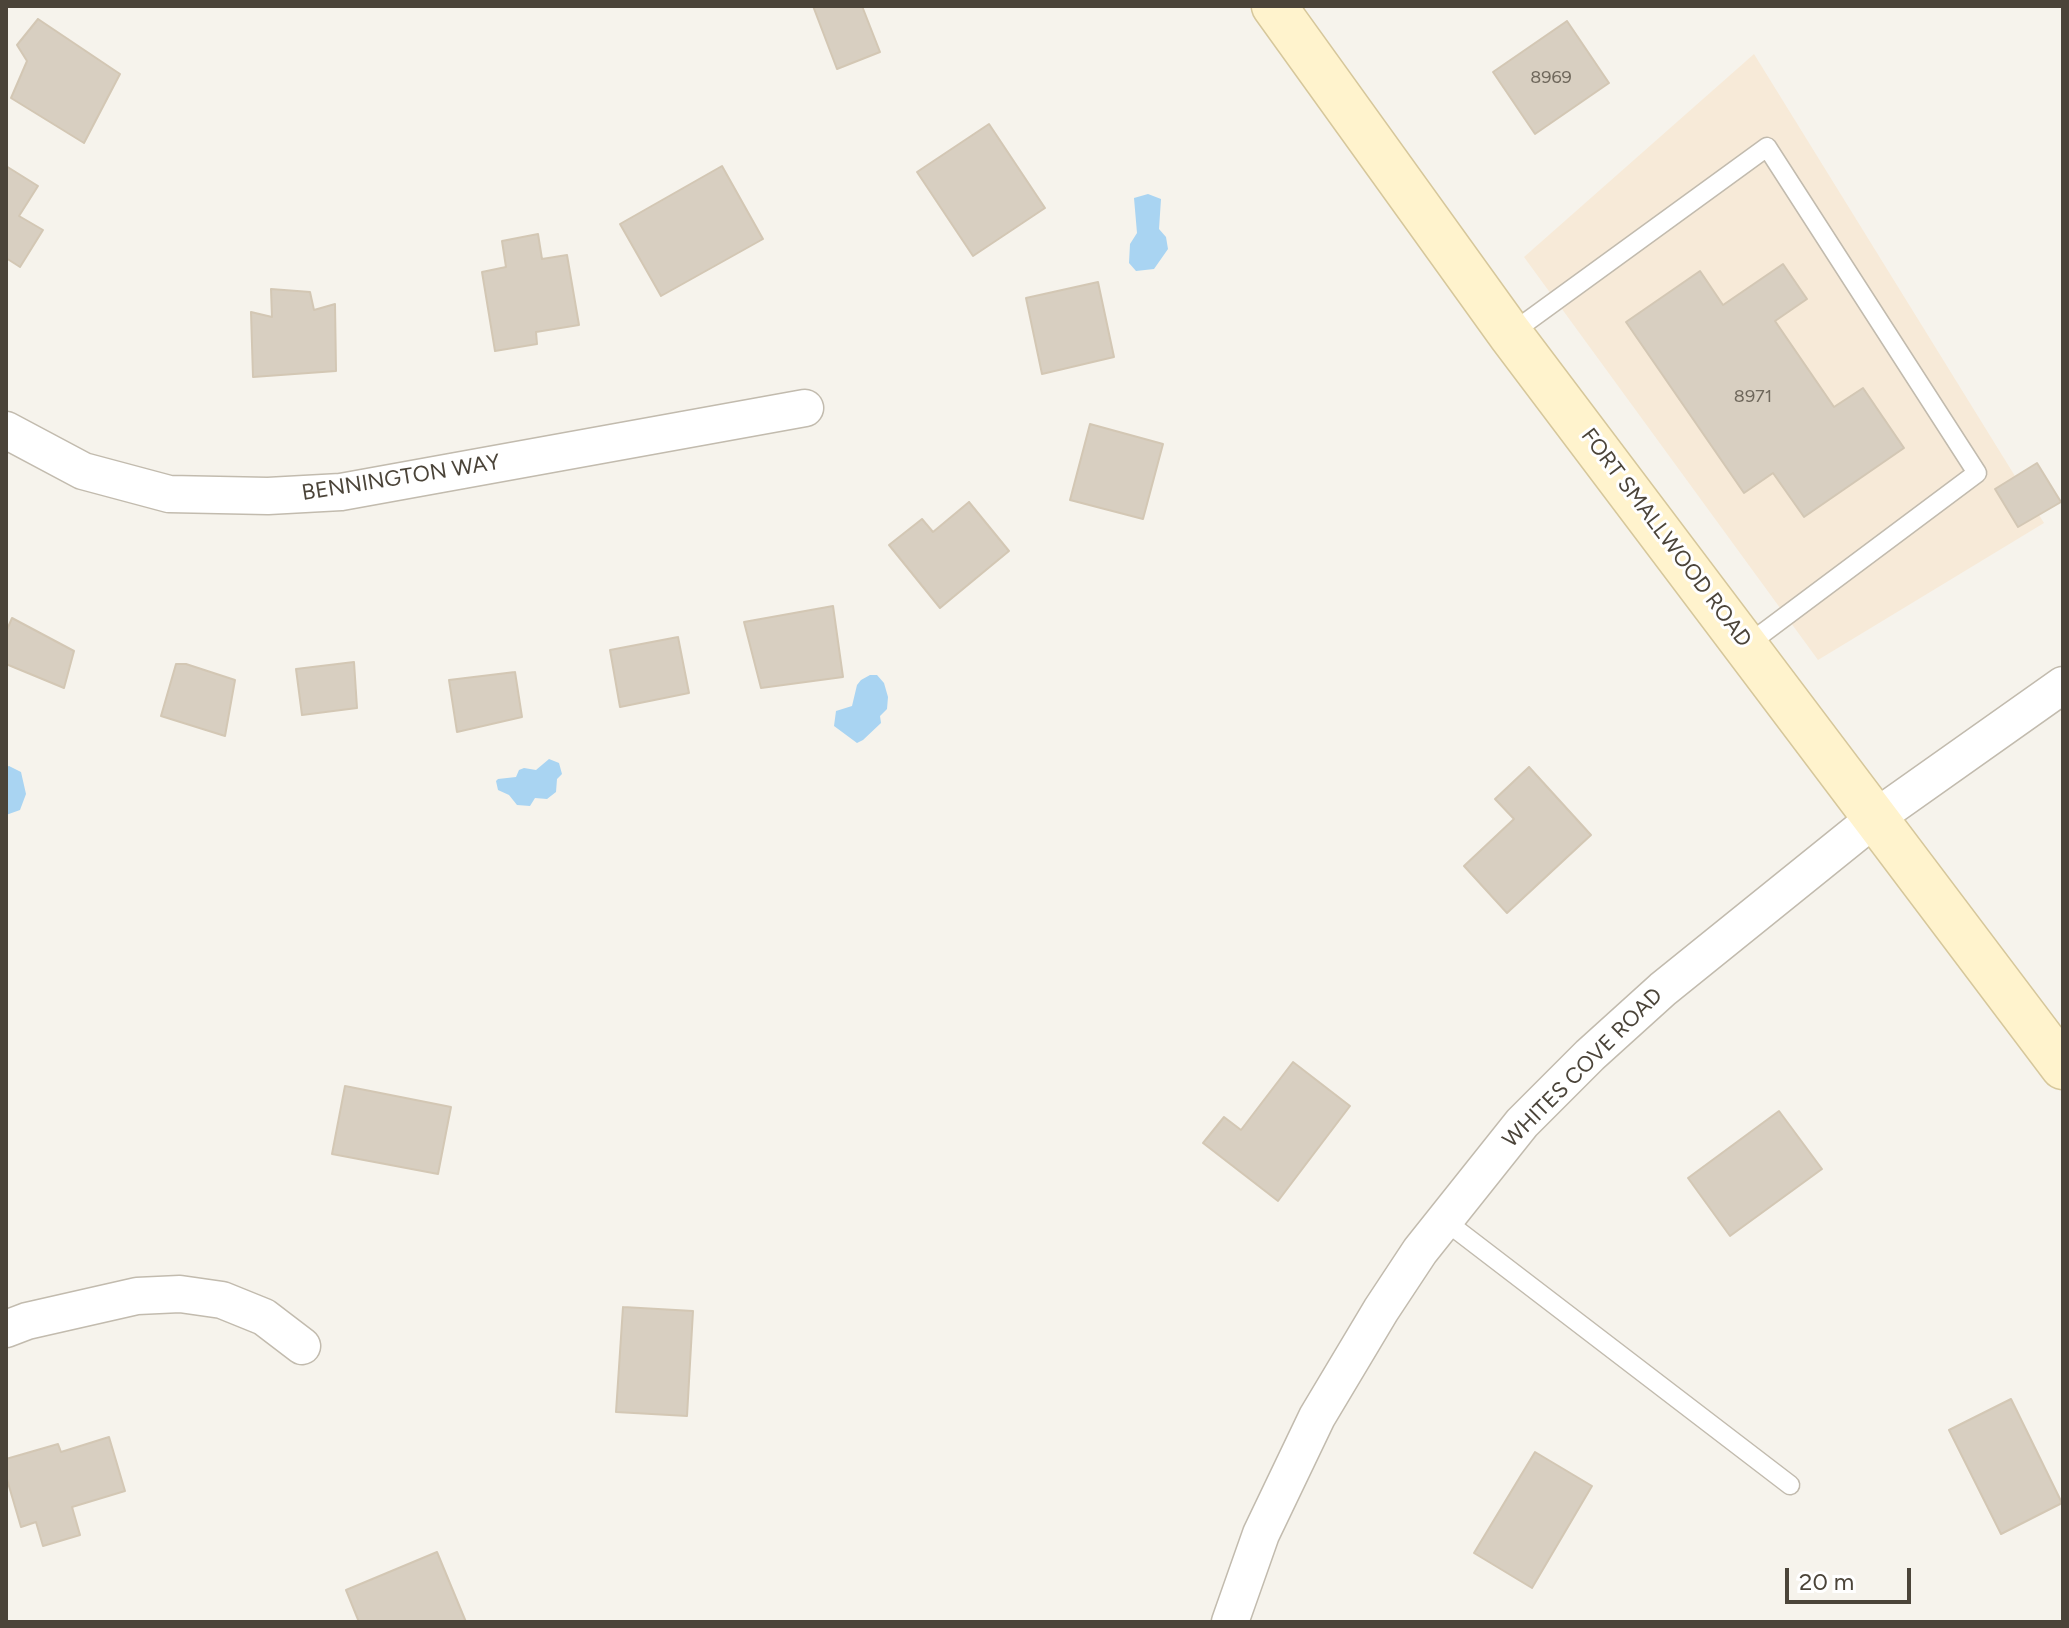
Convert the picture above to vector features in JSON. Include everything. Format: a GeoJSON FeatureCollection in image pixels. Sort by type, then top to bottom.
{"type":"FeatureCollection","features":[{"type":"Feature","properties":{"kind":"main road","name":"FORT SMALLWOOD ROAD"},"geometry":{"type":"LineString","coordinates":[[1274,6],[1510,334],[2063,1067]]}},
{"type":"Feature","properties":{"kind":"street","name":"BENNINGTON WAY"},"geometry":{"type":"LineString","coordinates":[[6,430],[83,471],[169,494],[268,496],[341,492],[805,408]]}},
{"type":"Feature","properties":{"kind":"street","name":"WHITES COVE ROAD"},"geometry":{"type":"LineString","coordinates":[[1230,1622],[1261,1534],[1317,1417],[1420,1251],[1522,1123],[1590,1055],[1663,989],[1875,818],[2063,685]]}},
{"type":"Feature","properties":{"kind":"street"},"geometry":{"type":"LineString","coordinates":[[6,1329],[27,1321],[137,1296],[180,1294],[222,1300],[264,1317],[302,1346]]}},
{"type":"Feature","properties":{"kind":"lane"},"geometry":{"type":"LineString","coordinates":[[1510,334],[1767,147],[1977,473],[1747,645]]}},
{"type":"Feature","properties":{"kind":"lane"},"geometry":{"type":"LineString","coordinates":[[1444,1220],[1790,1485]]}},
{"type":"Feature","properties":{"kind":"shaded area"},"geometry":{"type":"Polygon","coordinates":[[[1754,54],[2044,523],[1818,660],[1524,257],[1754,54]]]}},
{"type":"Feature","properties":{"kind":"water"},"geometry":{"type":"Polygon","coordinates":[[[1148,194],[1161,199],[1159,229],[1166,237],[1168,249],[1154,269],[1136,271],[1129,263],[1130,244],[1137,233],[1134,198],[1148,194]]]}},
{"type":"Feature","properties":{"kind":"water"},"geometry":{"type":"Polygon","coordinates":[[[870,675],[877,675],[884,683],[887,709],[880,716],[881,723],[857,743],[834,726],[836,711],[852,706],[857,685],[870,675]]]}},
{"type":"Feature","properties":{"kind":"water"},"geometry":{"type":"Polygon","coordinates":[[[549,759],[559,763],[562,774],[557,779],[556,792],[547,799],[535,798],[530,806],[517,805],[509,795],[498,790],[498,779],[516,777],[519,770],[524,768],[536,770],[549,759]]]}},
{"type":"Feature","properties":{"kind":"water"},"geometry":{"type":"Polygon","coordinates":[[[6,767],[21,772],[26,794],[20,810],[6,815],[6,767]]]}},
{"type":"Feature","properties":{"kind":"building"},"geometry":{"type":"Polygon","coordinates":[[[813,6],[862,6],[880,52],[837,69],[813,6]]]}},
{"type":"Feature","properties":{"kind":"building"},"geometry":{"type":"Polygon","coordinates":[[[38,19],[120,74],[84,143],[11,98],[27,61],[17,45],[38,19]]]}},
{"type":"Feature","properties":{"kind":"building"},"geometry":{"type":"Polygon","coordinates":[[[1567,21],[1609,83],[1535,134],[1493,72],[1567,21]]]}},
{"type":"Feature","properties":{"kind":"building"},"geometry":{"type":"Polygon","coordinates":[[[989,124],[1045,208],[973,256],[917,172],[989,124]]]}},
{"type":"Feature","properties":{"kind":"building"},"geometry":{"type":"Polygon","coordinates":[[[6,166],[38,186],[19,216],[43,230],[20,267],[6,258],[6,166]]]}},
{"type":"Feature","properties":{"kind":"building"},"geometry":{"type":"Polygon","coordinates":[[[722,166],[763,239],[661,296],[620,224],[722,166]]]}},
{"type":"Feature","properties":{"kind":"building"},"geometry":{"type":"Polygon","coordinates":[[[538,234],[542,259],[567,255],[579,325],[536,332],[537,344],[495,351],[482,272],[506,267],[502,241],[538,234]]]}},
{"type":"Feature","properties":{"kind":"building"},"geometry":{"type":"Polygon","coordinates":[[[1783,264],[1807,299],[1775,321],[1834,407],[1863,388],[1904,448],[1804,517],[1773,473],[1744,493],[1626,322],[1700,271],[1723,305],[1783,264]]]}},
{"type":"Feature","properties":{"kind":"building"},"geometry":{"type":"Polygon","coordinates":[[[1098,282],[1114,357],[1042,374],[1026,298],[1098,282]]]}},
{"type":"Feature","properties":{"kind":"building"},"geometry":{"type":"Polygon","coordinates":[[[271,289],[310,292],[314,310],[335,304],[336,371],[253,377],[251,312],[272,317],[271,289]]]}},
{"type":"Feature","properties":{"kind":"building"},"geometry":{"type":"Polygon","coordinates":[[[1090,424],[1163,444],[1143,519],[1070,500],[1090,424]]]}},
{"type":"Feature","properties":{"kind":"building"},"geometry":{"type":"Polygon","coordinates":[[[2037,463],[2061,502],[2018,527],[1995,489],[2037,463]]]}},
{"type":"Feature","properties":{"kind":"building"},"geometry":{"type":"Polygon","coordinates":[[[969,502],[1009,551],[940,608],[889,545],[922,519],[933,532],[969,502]]]}},
{"type":"Feature","properties":{"kind":"building"},"geometry":{"type":"Polygon","coordinates":[[[833,606],[843,677],[761,688],[744,622],[833,606]]]}},
{"type":"Feature","properties":{"kind":"building"},"geometry":{"type":"Polygon","coordinates":[[[12,618],[74,651],[64,688],[6,664],[6,632],[12,618]]]}},
{"type":"Feature","properties":{"kind":"building"},"geometry":{"type":"Polygon","coordinates":[[[678,637],[689,693],[620,707],[610,650],[678,637]]]}},
{"type":"Feature","properties":{"kind":"building"},"geometry":{"type":"Polygon","coordinates":[[[354,662],[357,708],[302,715],[296,669],[354,662]]]}},
{"type":"Feature","properties":{"kind":"building"},"geometry":{"type":"Polygon","coordinates":[[[176,664],[186,664],[235,680],[225,736],[161,716],[176,664]]]}},
{"type":"Feature","properties":{"kind":"building"},"geometry":{"type":"Polygon","coordinates":[[[515,672],[522,717],[457,732],[449,680],[515,672]]]}},
{"type":"Feature","properties":{"kind":"building"},"geometry":{"type":"Polygon","coordinates":[[[1529,767],[1591,835],[1507,913],[1464,866],[1514,819],[1495,799],[1529,767]]]}},
{"type":"Feature","properties":{"kind":"building"},"geometry":{"type":"Polygon","coordinates":[[[1293,1062],[1350,1106],[1278,1201],[1203,1143],[1224,1117],[1241,1130],[1293,1062]]]}},
{"type":"Feature","properties":{"kind":"building"},"geometry":{"type":"Polygon","coordinates":[[[345,1086],[451,1107],[438,1174],[332,1154],[345,1086]]]}},
{"type":"Feature","properties":{"kind":"building"},"geometry":{"type":"Polygon","coordinates":[[[1779,1111],[1822,1169],[1730,1236],[1688,1178],[1779,1111]]]}},
{"type":"Feature","properties":{"kind":"building"},"geometry":{"type":"Polygon","coordinates":[[[623,1307],[693,1311],[687,1416],[616,1412],[623,1307]]]}},
{"type":"Feature","properties":{"kind":"building"},"geometry":{"type":"Polygon","coordinates":[[[2011,1399],[2062,1503],[2001,1534],[1949,1430],[2011,1399]]]}},
{"type":"Feature","properties":{"kind":"building"},"geometry":{"type":"Polygon","coordinates":[[[109,1437],[125,1491],[72,1507],[80,1535],[43,1546],[36,1522],[21,1527],[6,1476],[6,1459],[58,1444],[61,1452],[109,1437]]]}},
{"type":"Feature","properties":{"kind":"building"},"geometry":{"type":"Polygon","coordinates":[[[1535,1452],[1592,1486],[1532,1588],[1474,1553],[1535,1452]]]}},
{"type":"Feature","properties":{"kind":"building"},"geometry":{"type":"Polygon","coordinates":[[[437,1552],[466,1622],[359,1622],[346,1590],[437,1552]]]}}]}
